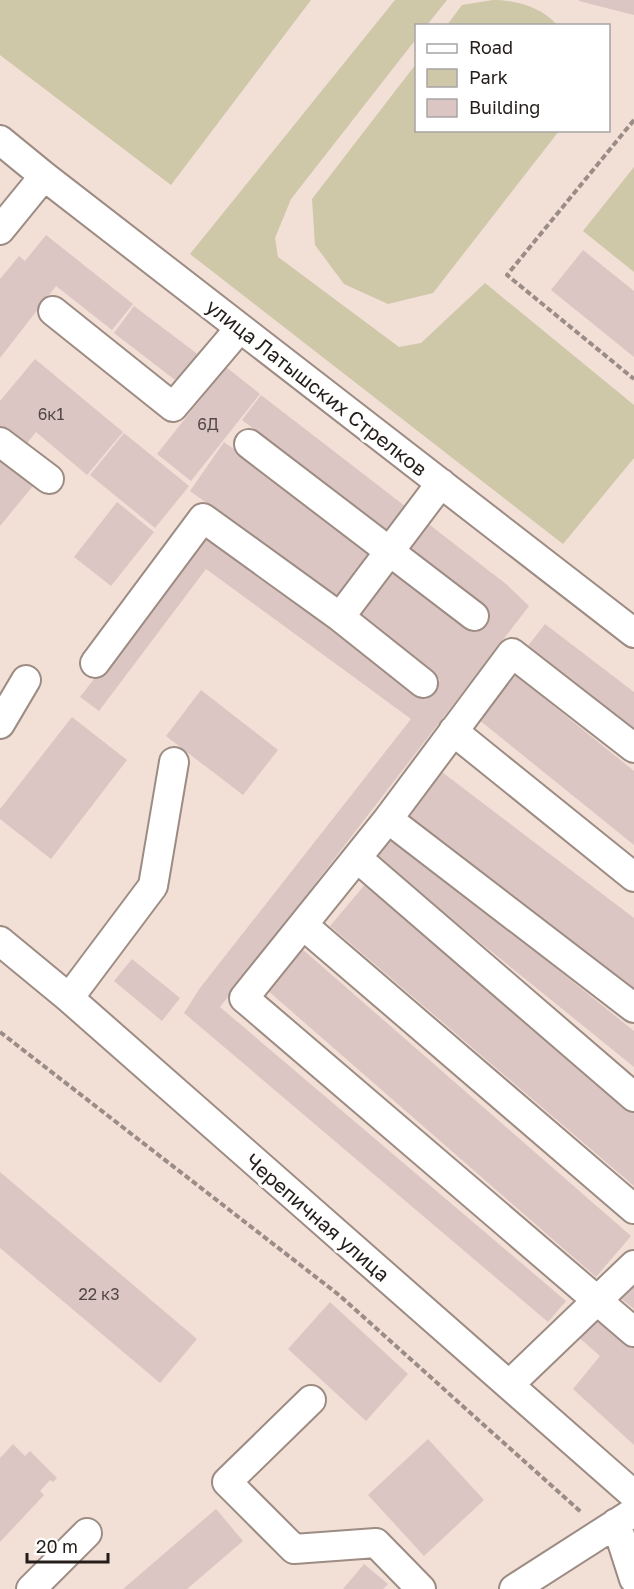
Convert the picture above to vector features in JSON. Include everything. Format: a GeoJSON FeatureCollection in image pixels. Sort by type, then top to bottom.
{"type":"FeatureCollection","features":[{"type":"Feature","properties":{"kind":"street","name":"улица Латышских Стрелков"},"geometry":{"type":"LineString","coordinates":[[0,140],[634,633]]}},
{"type":"Feature","properties":{"kind":"street"},"geometry":{"type":"LineString","coordinates":[[0,230],[44,176]]}},
{"type":"Feature","properties":{"kind":"street"},"geometry":{"type":"LineString","coordinates":[[53,311],[173,407],[240,328]]}},
{"type":"Feature","properties":{"kind":"street"},"geometry":{"type":"LineString","coordinates":[[0,442],[49,479]]}},
{"type":"Feature","properties":{"kind":"street"},"geometry":{"type":"LineString","coordinates":[[249,444],[474,616]]}},
{"type":"Feature","properties":{"kind":"street"},"geometry":{"type":"LineString","coordinates":[[340,617],[441,483]]}},
{"type":"Feature","properties":{"kind":"street"},"geometry":{"type":"LineString","coordinates":[[95,663],[203,518],[340,617],[423,683]]}},
{"type":"Feature","properties":{"kind":"street"},"geometry":{"type":"LineString","coordinates":[[634,748],[512,653],[388,819],[244,998],[634,1332]]}},
{"type":"Feature","properties":{"kind":"street"},"geometry":{"type":"LineString","coordinates":[[0,724],[26,680]]}},
{"type":"Feature","properties":{"kind":"street"},"geometry":{"type":"LineString","coordinates":[[453,731],[634,877]]}},
{"type":"Feature","properties":{"kind":"street"},"geometry":{"type":"LineString","coordinates":[[69,998],[153,886],[174,762]]}},
{"type":"Feature","properties":{"kind":"street"},"geometry":{"type":"LineString","coordinates":[[388,819],[634,1008]]}},
{"type":"Feature","properties":{"kind":"street"},"geometry":{"type":"LineString","coordinates":[[357,858],[634,1097]]}},
{"type":"Feature","properties":{"kind":"street"},"geometry":{"type":"LineString","coordinates":[[303,925],[634,1209]]}},
{"type":"Feature","properties":{"kind":"street","name":"Черепичная улица"},"geometry":{"type":"LineString","coordinates":[[0,941],[69,998],[634,1495]]}},
{"type":"Feature","properties":{"kind":"street"},"geometry":{"type":"LineString","coordinates":[[509,1385],[634,1265]]}},
{"type":"Feature","properties":{"kind":"street"},"geometry":{"type":"LineString","coordinates":[[311,1401],[227,1482],[294,1549],[376,1543],[421,1589]]}},
{"type":"Feature","properties":{"kind":"street"},"geometry":{"type":"LineString","coordinates":[[514,1589],[625,1517],[634,1579]]}},
{"type":"Feature","properties":{"kind":"street"},"geometry":{"type":"LineString","coordinates":[[31,1589],[87,1533]]}},
{"type":"Feature","properties":{"kind":"path"},"geometry":{"type":"LineString","coordinates":[[634,120],[507,275],[634,379]]}},
{"type":"Feature","properties":{"kind":"path"},"geometry":{"type":"LineString","coordinates":[[0,1032],[339,1295],[585,1516],[625,1517]]}},
{"type":"Feature","properties":{"kind":"green space"},"geometry":{"type":"Polygon","coordinates":[[[0,0],[311,0],[171,185],[0,55],[0,0]]]}},
{"type":"Feature","properties":{"kind":"green space"},"geometry":{"type":"Polygon","coordinates":[[[395,0],[447,0],[428,24],[415,24],[415,40],[291,199],[275,238],[278,257],[399,347],[421,343],[485,283],[634,405],[634,458],[563,544],[190,254],[395,0]]]}},
{"type":"Feature","properties":{"kind":"green space"},"geometry":{"type":"Polygon","coordinates":[[[493,0],[510,1],[536,9],[556,24],[448,24],[462,5],[493,0]]]}},
{"type":"Feature","properties":{"kind":"green space"},"geometry":{"type":"Polygon","coordinates":[[[415,65],[415,132],[558,132],[433,293],[388,304],[344,284],[315,245],[312,199],[415,65]]]}},
{"type":"Feature","properties":{"kind":"green space"},"geometry":{"type":"Polygon","coordinates":[[[634,167],[634,272],[583,231],[634,167]]]}},
{"type":"Feature","properties":{"kind":"building"},"geometry":{"type":"Polygon","coordinates":[[[634,0],[634,15],[579,1],[634,0]]]}},
{"type":"Feature","properties":{"kind":"building"},"geometry":{"type":"Polygon","coordinates":[[[46,235],[133,304],[112,330],[56,286],[0,358],[0,279],[19,256],[25,261],[46,235]]]}},
{"type":"Feature","properties":{"kind":"building"},"geometry":{"type":"Polygon","coordinates":[[[583,250],[634,291],[634,357],[551,290],[583,250]]]}},
{"type":"Feature","properties":{"kind":"building"},"geometry":{"type":"Polygon","coordinates":[[[134,306],[200,356],[179,383],[114,333],[134,306]]]}},
{"type":"Feature","properties":{"kind":"building"},"geometry":{"type":"Polygon","coordinates":[[[35,359],[123,432],[87,475],[36,432],[24,447],[0,427],[0,401],[35,359]]]}},
{"type":"Feature","properties":{"kind":"building"},"geometry":{"type":"Polygon","coordinates":[[[226,367],[260,394],[191,481],[157,454],[226,367]]]}},
{"type":"Feature","properties":{"kind":"building"},"geometry":{"type":"Polygon","coordinates":[[[261,395],[410,510],[391,535],[242,420],[261,395]]]}},
{"type":"Feature","properties":{"kind":"building"},"geometry":{"type":"Polygon","coordinates":[[[124,433],[189,486],[155,528],[90,475],[124,433]]]}},
{"type":"Feature","properties":{"kind":"building"},"geometry":{"type":"Polygon","coordinates":[[[224,442],[374,551],[337,596],[190,491],[224,442]]]}},
{"type":"Feature","properties":{"kind":"building"},"geometry":{"type":"Polygon","coordinates":[[[0,459],[33,486],[0,526],[0,459]]]}},
{"type":"Feature","properties":{"kind":"building"},"geometry":{"type":"Polygon","coordinates":[[[117,502],[154,532],[111,586],[74,557],[117,502]]]}},
{"type":"Feature","properties":{"kind":"building"},"geometry":{"type":"Polygon","coordinates":[[[426,522],[506,584],[529,606],[220,1007],[566,1301],[548,1322],[184,1013],[200,988],[411,719],[206,569],[99,711],[80,697],[208,532],[426,700],[440,680],[357,613],[392,566],[473,627],[487,609],[407,548],[426,522]]]}},
{"type":"Feature","properties":{"kind":"building"},"geometry":{"type":"Polygon","coordinates":[[[545,624],[634,692],[634,728],[528,646],[545,624]]]}},
{"type":"Feature","properties":{"kind":"building"},"geometry":{"type":"Polygon","coordinates":[[[514,674],[634,771],[634,845],[478,719],[514,674]]]}},
{"type":"Feature","properties":{"kind":"building"},"geometry":{"type":"Polygon","coordinates":[[[201,690],[278,750],[243,795],[166,736],[201,690]]]}},
{"type":"Feature","properties":{"kind":"building"},"geometry":{"type":"Polygon","coordinates":[[[72,717],[127,760],[51,859],[0,819],[0,809],[72,717]]]}},
{"type":"Feature","properties":{"kind":"building"},"geometry":{"type":"Polygon","coordinates":[[[438,769],[634,918],[634,991],[403,816],[438,769]]]}},
{"type":"Feature","properties":{"kind":"building"},"geometry":{"type":"Polygon","coordinates":[[[393,837],[634,1031],[634,1067],[376,858],[393,837]]]}},
{"type":"Feature","properties":{"kind":"building"},"geometry":{"type":"Polygon","coordinates":[[[368,881],[634,1108],[634,1186],[330,926],[368,881]]]}},
{"type":"Feature","properties":{"kind":"building"},"geometry":{"type":"Polygon","coordinates":[[[301,948],[631,1236],[596,1277],[266,989],[301,948]]]}},
{"type":"Feature","properties":{"kind":"building"},"geometry":{"type":"Polygon","coordinates":[[[132,959],[180,998],[162,1021],[114,981],[132,959]]]}},
{"type":"Feature","properties":{"kind":"building"},"geometry":{"type":"Polygon","coordinates":[[[0,1172],[197,1339],[160,1383],[0,1248],[0,1172]]]}},
{"type":"Feature","properties":{"kind":"building"},"geometry":{"type":"Polygon","coordinates":[[[634,1282],[634,1309],[620,1298],[634,1282]]]}},
{"type":"Feature","properties":{"kind":"building"},"geometry":{"type":"Polygon","coordinates":[[[330,1302],[408,1374],[366,1421],[288,1349],[330,1302]]]}},
{"type":"Feature","properties":{"kind":"building"},"geometry":{"type":"Polygon","coordinates":[[[597,1310],[634,1343],[634,1445],[573,1389],[600,1356],[575,1334],[597,1310]]]}},
{"type":"Feature","properties":{"kind":"building"},"geometry":{"type":"Polygon","coordinates":[[[428,1439],[484,1500],[424,1556],[368,1495],[428,1439]]]}},
{"type":"Feature","properties":{"kind":"building"},"geometry":{"type":"Polygon","coordinates":[[[13,1444],[25,1456],[30,1451],[57,1478],[53,1482],[50,1480],[40,1491],[44,1495],[0,1542],[0,1458],[13,1444]]]}},
{"type":"Feature","properties":{"kind":"building"},"geometry":{"type":"Polygon","coordinates":[[[216,1509],[243,1541],[187,1589],[123,1589],[216,1509]]]}},
{"type":"Feature","properties":{"kind":"building"},"geometry":{"type":"Polygon","coordinates":[[[364,1564],[388,1584],[383,1589],[343,1589],[364,1564]]]}}]}
